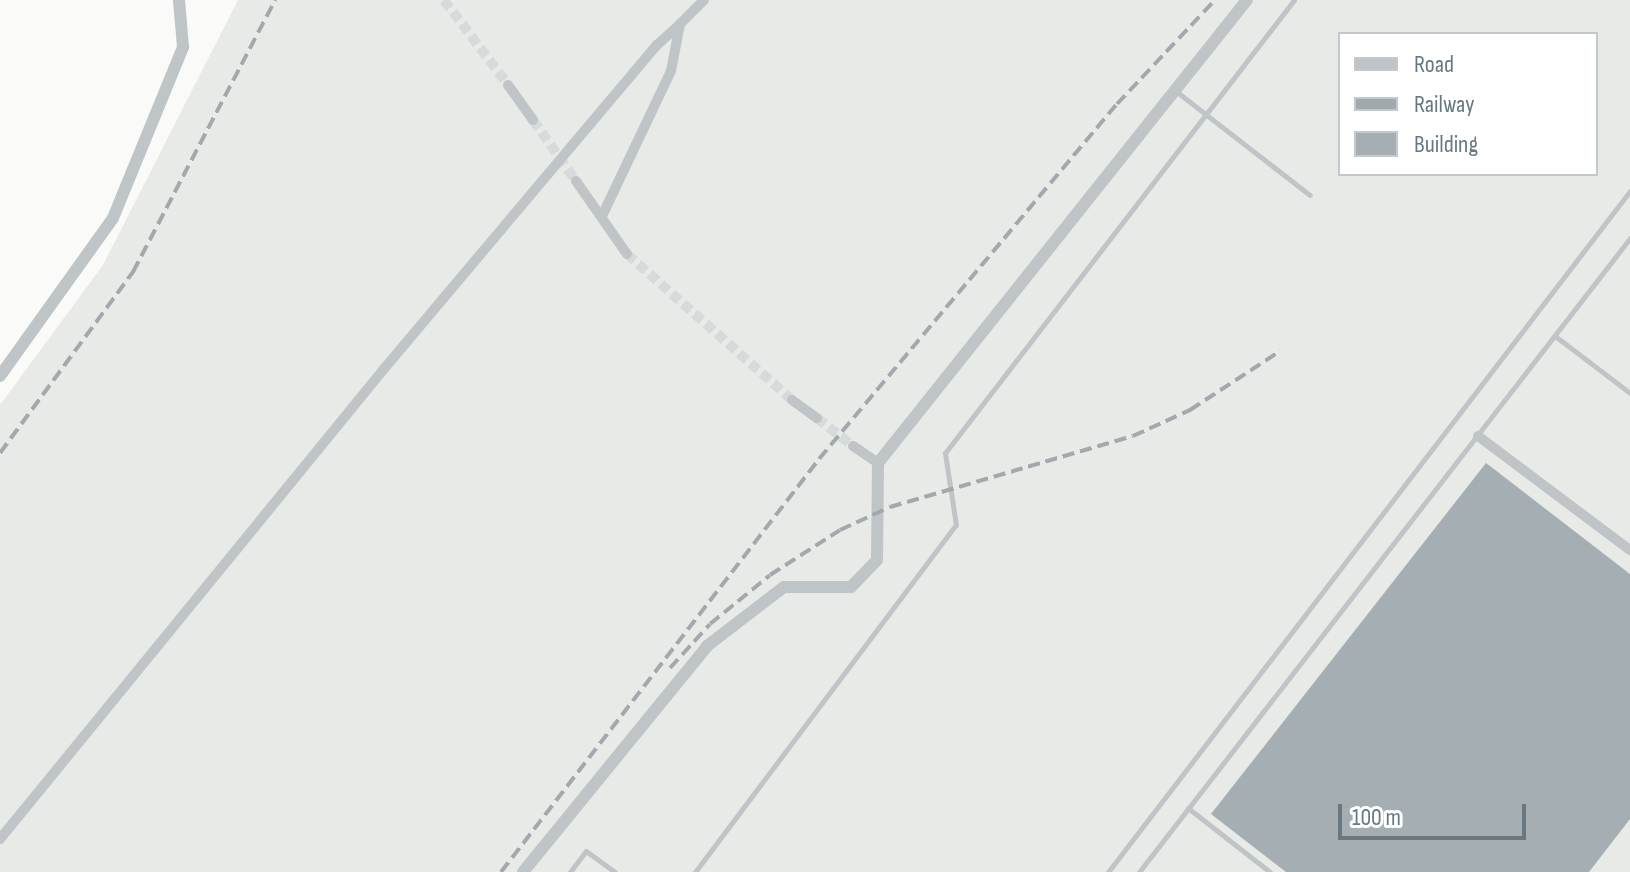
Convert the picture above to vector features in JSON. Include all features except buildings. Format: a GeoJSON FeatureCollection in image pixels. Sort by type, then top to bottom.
{"type":"FeatureCollection","features":[{"type":"Feature","properties":{"kind":"street"},"geometry":{"type":"LineString","coordinates":[[0,376],[113,218],[183,47],[179,0]]}},
{"type":"Feature","properties":{"kind":"street"},"geometry":{"type":"LineString","coordinates":[[0,839],[383,370],[680,24],[704,0]]}},
{"type":"Feature","properties":{"kind":"street"},"geometry":{"type":"LineString","coordinates":[[523,872],[707,646],[784,587],[851,587],[877,560],[878,463],[1245,1]]}},
{"type":"Feature","properties":{"kind":"street"},"geometry":{"type":"LineString","coordinates":[[603,214],[671,71],[680,24]]}},
{"type":"Feature","properties":{"kind":"street"},"geometry":{"type":"LineString","coordinates":[[508,85],[533,120]]}},
{"type":"Feature","properties":{"kind":"street"},"geometry":{"type":"LineString","coordinates":[[576,181],[603,214],[627,254]]}},
{"type":"Feature","properties":{"kind":"street"},"geometry":{"type":"LineString","coordinates":[[792,400],[817,418]]}},
{"type":"Feature","properties":{"kind":"street"},"geometry":{"type":"LineString","coordinates":[[1478,436],[1630,550]]}},
{"type":"Feature","properties":{"kind":"street"},"geometry":{"type":"LineString","coordinates":[[853,446],[878,463]]}},
{"type":"Feature","properties":{"kind":"lane"},"geometry":{"type":"LineString","coordinates":[[695,872],[956,525],[945,453],[1294,0]]}},
{"type":"Feature","properties":{"kind":"lane"},"geometry":{"type":"LineString","coordinates":[[1176,91],[1310,195]]}},
{"type":"Feature","properties":{"kind":"lane"},"geometry":{"type":"LineString","coordinates":[[1108,872],[1630,191]]}},
{"type":"Feature","properties":{"kind":"lane"},"geometry":{"type":"LineString","coordinates":[[1139,872],[1630,238]]}},
{"type":"Feature","properties":{"kind":"lane"},"geometry":{"type":"LineString","coordinates":[[1555,336],[1630,393]]}},
{"type":"Feature","properties":{"kind":"lane"},"geometry":{"type":"LineString","coordinates":[[1188,808],[1270,872]]}},
{"type":"Feature","properties":{"kind":"lane"},"geometry":{"type":"LineString","coordinates":[[570,872],[586,851],[615,872]]}},
{"type":"Feature","properties":{"kind":"shaded area"},"geometry":{"type":"Polygon","coordinates":[[[238,0],[1630,0],[1630,872],[0,872],[0,405],[103,265],[238,0]]]}},
{"type":"Feature","properties":{"kind":"tunnel"},"geometry":{"type":"LineString","coordinates":[[444,0],[508,85]]}},
{"type":"Feature","properties":{"kind":"tunnel"},"geometry":{"type":"LineString","coordinates":[[533,120],[576,181]]}},
{"type":"Feature","properties":{"kind":"tunnel"},"geometry":{"type":"LineString","coordinates":[[627,254],[792,400]]}},
{"type":"Feature","properties":{"kind":"tunnel"},"geometry":{"type":"LineString","coordinates":[[817,418],[853,446]]}},
{"type":"Feature","properties":{"kind":"railway"},"geometry":{"type":"LineString","coordinates":[[0,453],[133,272],[275,0]]}},
{"type":"Feature","properties":{"kind":"railway"},"geometry":{"type":"LineString","coordinates":[[501,872],[819,459],[1117,104],[1215,0]]}},
{"type":"Feature","properties":{"kind":"railway"},"geometry":{"type":"LineString","coordinates":[[670,668],[710,624],[770,575],[840,530],[890,507],[1133,436],[1190,410],[1280,351]]}}]}
